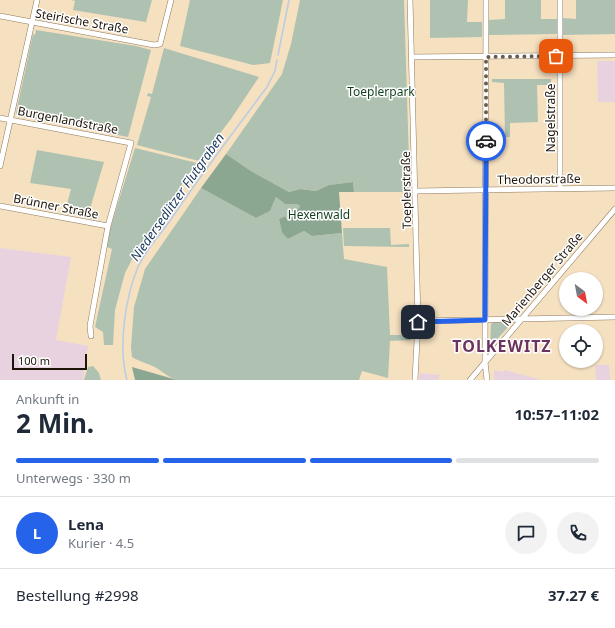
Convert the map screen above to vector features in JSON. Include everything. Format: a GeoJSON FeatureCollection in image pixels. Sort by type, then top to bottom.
{"type":"FeatureCollection","features":[{"type":"Feature","properties":{"kind":"street"},"geometry":{"type":"LineString","coordinates":[[0,166],[37,0]]}},
{"type":"Feature","properties":{"kind":"street","name":"Steirische Straße"},"geometry":{"type":"LineString","coordinates":[[0,16],[154,45],[160,44],[171,0]]}},
{"type":"Feature","properties":{"kind":"street","name":"Toeplerstraße"},"geometry":{"type":"LineString","coordinates":[[410,0],[416,191],[418,322],[415,380]]}},
{"type":"Feature","properties":{"kind":"street"},"geometry":{"type":"LineString","coordinates":[[486,0],[485,362],[488,378]]}},
{"type":"Feature","properties":{"kind":"street","name":"Nagelstraße"},"geometry":{"type":"LineString","coordinates":[[560,0],[560,189]]}},
{"type":"Feature","properties":{"kind":"street"},"geometry":{"type":"LineString","coordinates":[[412,57],[615,54]]}},
{"type":"Feature","properties":{"kind":"street","name":"Burgenlandstraße"},"geometry":{"type":"LineString","coordinates":[[0,118],[131,143],[108,226]]}},
{"type":"Feature","properties":{"kind":"street","name":"Theodorstraße"},"geometry":{"type":"LineString","coordinates":[[416,191],[615,188]]}},
{"type":"Feature","properties":{"kind":"street","name":"Brünner Straße"},"geometry":{"type":"LineString","coordinates":[[0,206],[108,226]]}},
{"type":"Feature","properties":{"kind":"street","name":"Marienberger Straße"},"geometry":{"type":"LineString","coordinates":[[470,380],[615,209]]}},
{"type":"Feature","properties":{"kind":"street"},"geometry":{"type":"LineString","coordinates":[[91,336],[90,326],[108,226]]}},
{"type":"Feature","properties":{"kind":"street"},"geometry":{"type":"LineString","coordinates":[[418,322],[615,317]]}},
{"type":"Feature","properties":{"kind":"shaded area"},"geometry":{"type":"Polygon","coordinates":[[[597,61],[615,61],[615,102],[598,102],[597,61]]]}},
{"type":"Feature","properties":{"kind":"shaded area"},"geometry":{"type":"Polygon","coordinates":[[[0,248],[71,257],[56,340],[88,346],[83,380],[0,380],[0,248]]]}},
{"type":"Feature","properties":{"kind":"shaded area"},"geometry":{"type":"Polygon","coordinates":[[[603,365],[609,365],[610,380],[596,380],[595,368],[603,368],[603,365]]]}},
{"type":"Feature","properties":{"kind":"shaded area"},"geometry":{"type":"Polygon","coordinates":[[[494,370],[503,372],[504,370],[542,380],[494,380],[494,370]]]}},
{"type":"Feature","properties":{"kind":"shaded area"},"geometry":{"type":"Polygon","coordinates":[[[420,373],[440,375],[438,380],[419,380],[420,373]]]}},
{"type":"Feature","properties":{"kind":"green space"},"geometry":{"type":"Polygon","coordinates":[[[71,0],[152,0],[146,22],[73,10],[75,1],[71,0]]]}},
{"type":"Feature","properties":{"kind":"green space"},"geometry":{"type":"Polygon","coordinates":[[[190,0],[283,0],[270,63],[253,65],[180,46],[190,0]]]}},
{"type":"Feature","properties":{"kind":"green space","name":"Toeplerpark"},"geometry":{"type":"Polygon","coordinates":[[[300,0],[404,0],[410,192],[354,192],[353,182],[329,185],[316,191],[300,189],[289,192],[251,171],[226,154],[282,74],[291,44],[300,0]]]}},
{"type":"Feature","properties":{"kind":"green space"},"geometry":{"type":"Polygon","coordinates":[[[430,0],[468,0],[467,22],[482,22],[482,37],[430,38],[430,0]]]}},
{"type":"Feature","properties":{"kind":"green space"},"geometry":{"type":"Polygon","coordinates":[[[505,0],[541,0],[541,19],[557,19],[557,34],[489,35],[489,20],[505,19],[505,0]]]}},
{"type":"Feature","properties":{"kind":"green space"},"geometry":{"type":"Polygon","coordinates":[[[576,0],[615,0],[615,34],[563,35],[563,18],[576,19],[576,0]]]}},
{"type":"Feature","properties":{"kind":"green space"},"geometry":{"type":"Polygon","coordinates":[[[36,30],[136,46],[151,50],[128,137],[18,116],[16,113],[33,34],[35,35],[36,30]]]}},
{"type":"Feature","properties":{"kind":"green space"},"geometry":{"type":"Polygon","coordinates":[[[164,48],[259,77],[231,119],[199,161],[137,145],[151,97],[147,96],[148,93],[152,94],[164,48]]]}},
{"type":"Feature","properties":{"kind":"green space"},"geometry":{"type":"Polygon","coordinates":[[[492,79],[551,79],[551,85],[537,85],[538,122],[510,123],[510,137],[505,137],[504,83],[492,82],[492,79]]]}},
{"type":"Feature","properties":{"kind":"green space"},"geometry":{"type":"Polygon","coordinates":[[[135,148],[197,163],[137,250],[125,273],[115,310],[113,345],[104,345],[103,332],[95,327],[112,249],[107,247],[110,229],[135,148]]]}},
{"type":"Feature","properties":{"kind":"green space"},"geometry":{"type":"Polygon","coordinates":[[[37,150],[104,162],[89,212],[99,215],[98,220],[65,212],[71,189],[30,183],[37,150]]]}},
{"type":"Feature","properties":{"kind":"green space","name":"Hexenwald"},"geometry":{"type":"Polygon","coordinates":[[[226,154],[251,171],[289,192],[300,189],[316,191],[329,185],[353,182],[354,192],[339,192],[342,233],[312,236],[304,231],[288,239],[282,233],[279,219],[285,216],[288,221],[290,220],[300,206],[297,204],[285,204],[276,197],[270,211],[256,218],[201,188],[226,154]]]}},
{"type":"Feature","properties":{"kind":"green space"},"geometry":{"type":"Polygon","coordinates":[[[201,188],[256,218],[270,211],[276,197],[285,204],[297,204],[300,206],[290,220],[288,221],[285,216],[279,219],[282,233],[288,239],[304,231],[312,236],[342,233],[344,259],[387,267],[390,335],[411,335],[411,340],[390,341],[388,378],[362,371],[359,380],[177,380],[155,367],[132,357],[131,347],[134,307],[145,269],[201,188]]]}},
{"type":"Feature","properties":{"kind":"green space"},"geometry":{"type":"Polygon","coordinates":[[[343,228],[390,228],[391,245],[409,244],[409,247],[344,246],[343,228]]]}},
{"type":"Feature","properties":{"kind":"green space"},"geometry":{"type":"Polygon","coordinates":[[[494,322],[509,323],[510,325],[490,347],[491,324],[494,322]]]}},
{"type":"Feature","properties":{"kind":"green space"},"geometry":{"type":"Polygon","coordinates":[[[93,366],[99,373],[101,380],[84,380],[88,367],[93,366]]]}},
{"type":"Feature","properties":{"kind":"green space"},"geometry":{"type":"Polygon","coordinates":[[[132,367],[177,380],[135,380],[132,367]]]}},
{"type":"Feature","properties":{"kind":"waterway","name":"Niedersedlitzer Flutgraben"},"geometry":{"type":"LineString","coordinates":[[278,55],[289,0]]}},
{"type":"Feature","properties":{"kind":"waterway","name":"Niedersedlitzer Flutgraben"},"geometry":{"type":"LineString","coordinates":[[127,380],[123,353],[124,323],[133,279],[138,267],[148,249],[267,87],[275,71],[277,60]]}},
{"type":"Feature","properties":{"kind":"way so far"},"geometry":{"type":"LineString","coordinates":[[486,141],[486,57],[556,56]]}},
{"type":"Feature","properties":{"kind":"district","name":"TOLKEWITZ"},"geometry":{"type":"Point","coordinates":[502,346]}},
{"type":"Feature","properties":{"kind":"route"},"geometry":{"type":"LineString","coordinates":[[418,322],[485,320],[486,141]]}}]}
